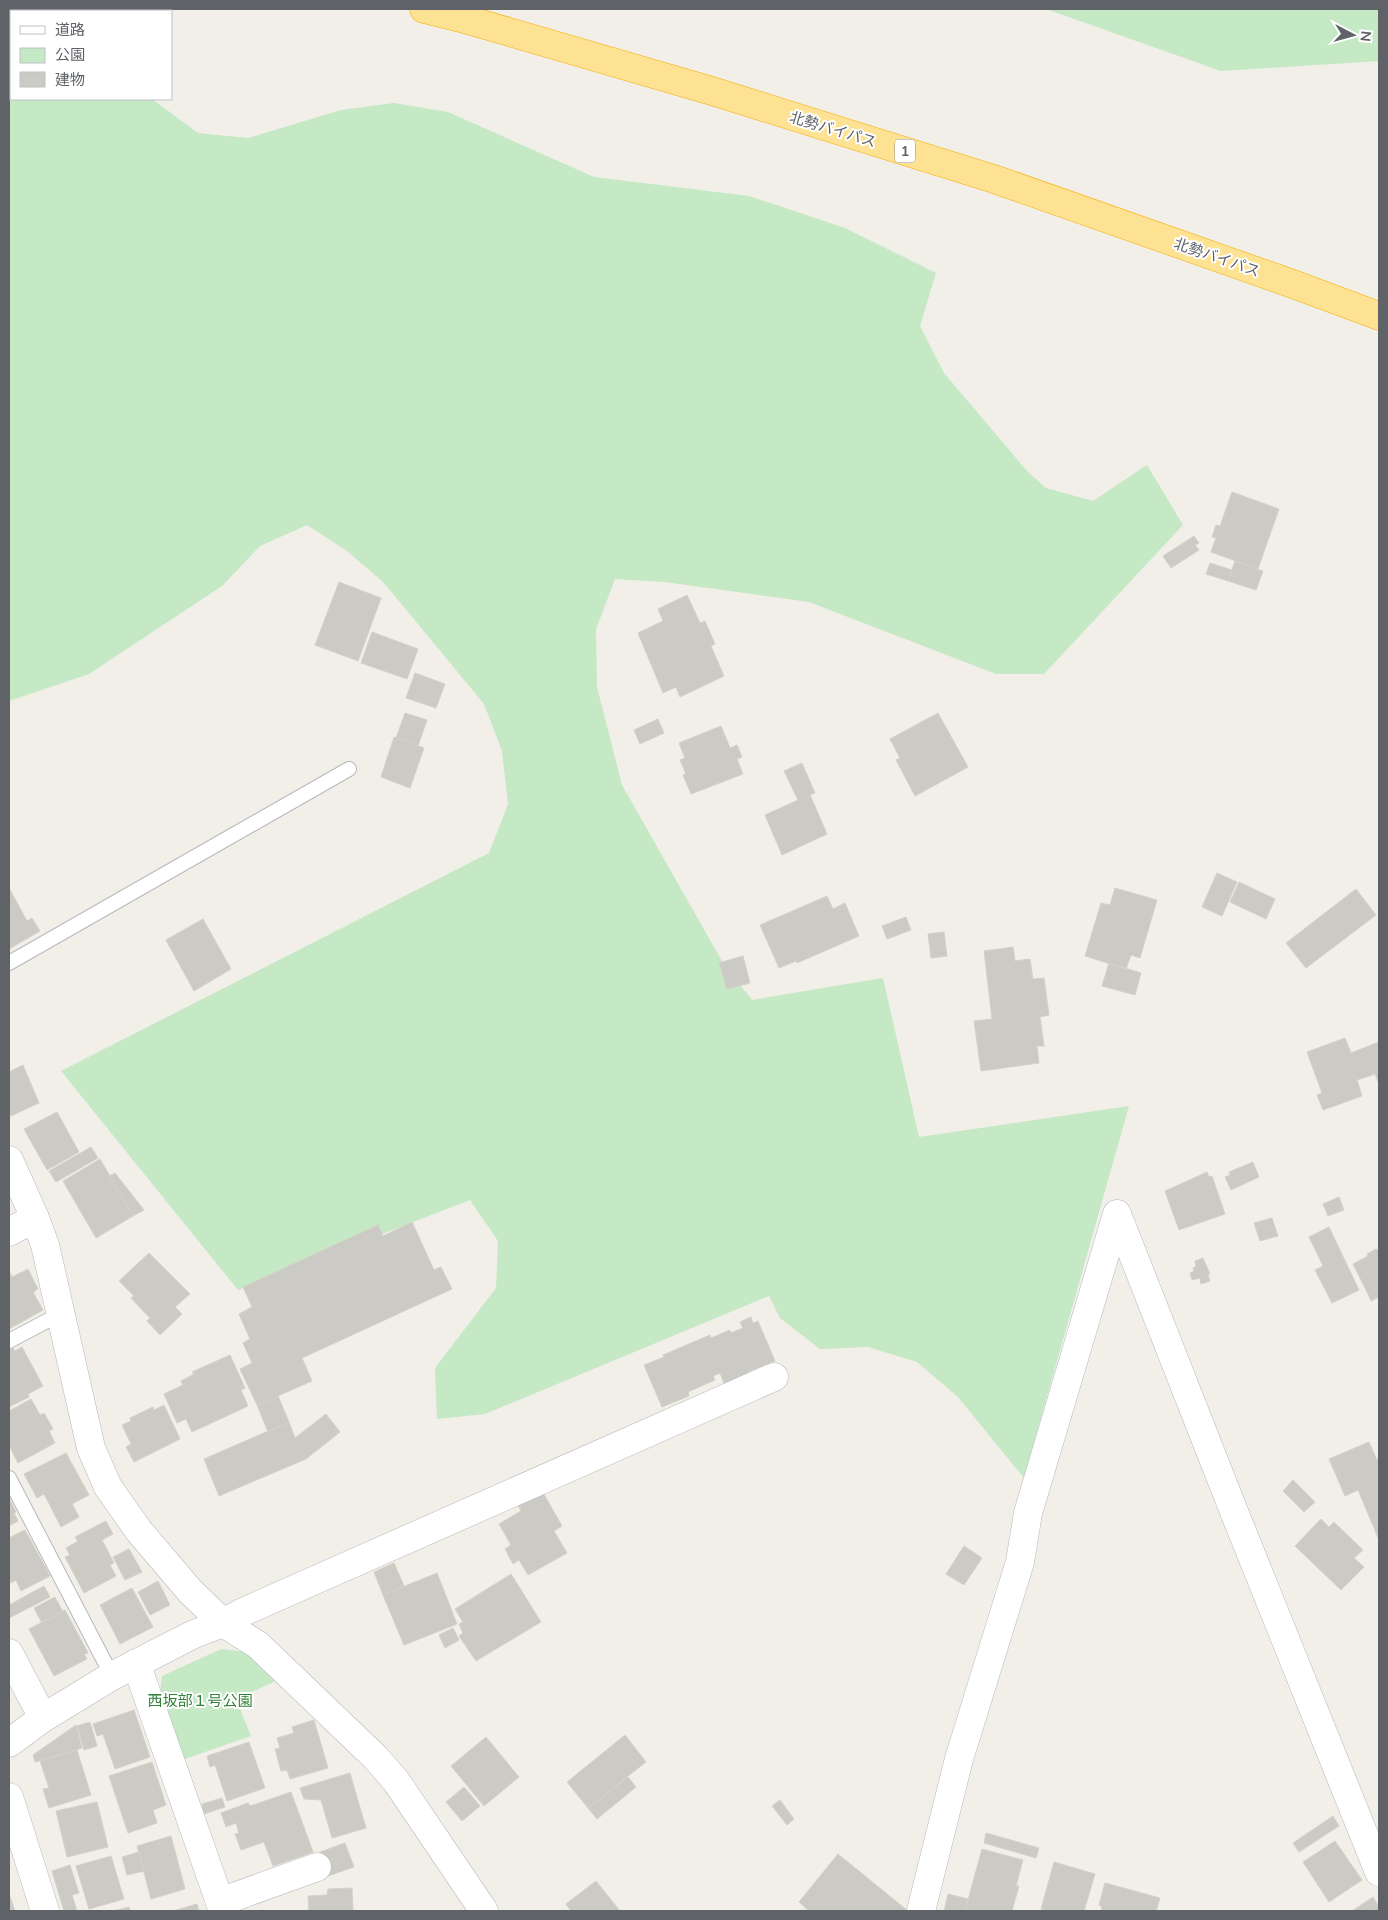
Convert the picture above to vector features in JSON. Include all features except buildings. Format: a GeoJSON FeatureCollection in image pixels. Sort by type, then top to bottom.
{"type":"FeatureCollection","features":[{"type":"Feature","properties":{"kind":"highway","name":"北勢バイパス"},"geometry":{"type":"LineString","coordinates":[[424,9],[712,91],[994,179],[1379,316]]}},
{"type":"Feature","properties":{"kind":"street"},"geometry":{"type":"LineString","coordinates":[[9,1160],[35,1218],[45,1246],[91,1448],[108,1487],[152,1546],[190,1591],[223,1624],[258,1645],[375,1757],[396,1781],[484,1911]]}},
{"type":"Feature","properties":{"kind":"street"},"geometry":{"type":"LineString","coordinates":[[921,1911],[959,1759],[1020,1562],[1028,1513],[1117,1214],[1233,1510],[1379,1872]]}},
{"type":"Feature","properties":{"kind":"street"},"geometry":{"type":"LineString","coordinates":[[9,1232],[35,1218]]}},
{"type":"Feature","properties":{"kind":"street"},"geometry":{"type":"LineString","coordinates":[[9,1743],[43,1718],[112,1676],[194,1634],[223,1624],[243,1612],[774,1376]]}},
{"type":"Feature","properties":{"kind":"street"},"geometry":{"type":"LineString","coordinates":[[9,1653],[43,1718]]}},
{"type":"Feature","properties":{"kind":"street"},"geometry":{"type":"LineString","coordinates":[[136,1663],[221,1907],[318,1867]]}},
{"type":"Feature","properties":{"kind":"street"},"geometry":{"type":"LineString","coordinates":[[9,1797],[45,1911]]}},
{"type":"Feature","properties":{"kind":"lane"},"geometry":{"type":"LineString","coordinates":[[9,963],[349,769]]}},
{"type":"Feature","properties":{"kind":"lane"},"geometry":{"type":"LineString","coordinates":[[9,1341],[60,1314]]}},
{"type":"Feature","properties":{"kind":"lane"},"geometry":{"type":"LineString","coordinates":[[9,1478],[112,1676]]}},
{"type":"Feature","properties":{"kind":"green space"},"geometry":{"type":"Polygon","coordinates":[[[9,9],[32,10],[10,10],[10,100],[153,100],[198,133],[248,138],[341,110],[394,103],[448,112],[594,177],[749,196],[845,228],[936,273],[920,326],[944,373],[1027,471],[1046,488],[1093,501],[1147,465],[1183,525],[1044,674],[996,674],[809,602],[665,582],[615,579],[596,629],[597,687],[622,785],[723,963],[752,1000],[883,978],[919,1137],[1129,1106],[1024,1478],[958,1397],[917,1362],[868,1347],[820,1349],[780,1318],[769,1296],[485,1414],[437,1419],[435,1368],[496,1288],[498,1241],[470,1200],[238,1290],[61,1071],[489,853],[508,804],[502,751],[484,704],[384,583],[347,551],[307,525],[260,546],[222,586],[89,674],[9,701],[9,9]]]}},
{"type":"Feature","properties":{"kind":"green space"},"geometry":{"type":"Polygon","coordinates":[[[1046,9],[1379,9],[1379,61],[1221,71],[1046,9]]]}},
{"type":"Feature","properties":{"kind":"green space","name":"西坂部１号公園"},"geometry":{"type":"Polygon","coordinates":[[[221,1649],[248,1652],[276,1681],[236,1699],[251,1736],[182,1760],[160,1694],[162,1676],[221,1649]]]}}]}
